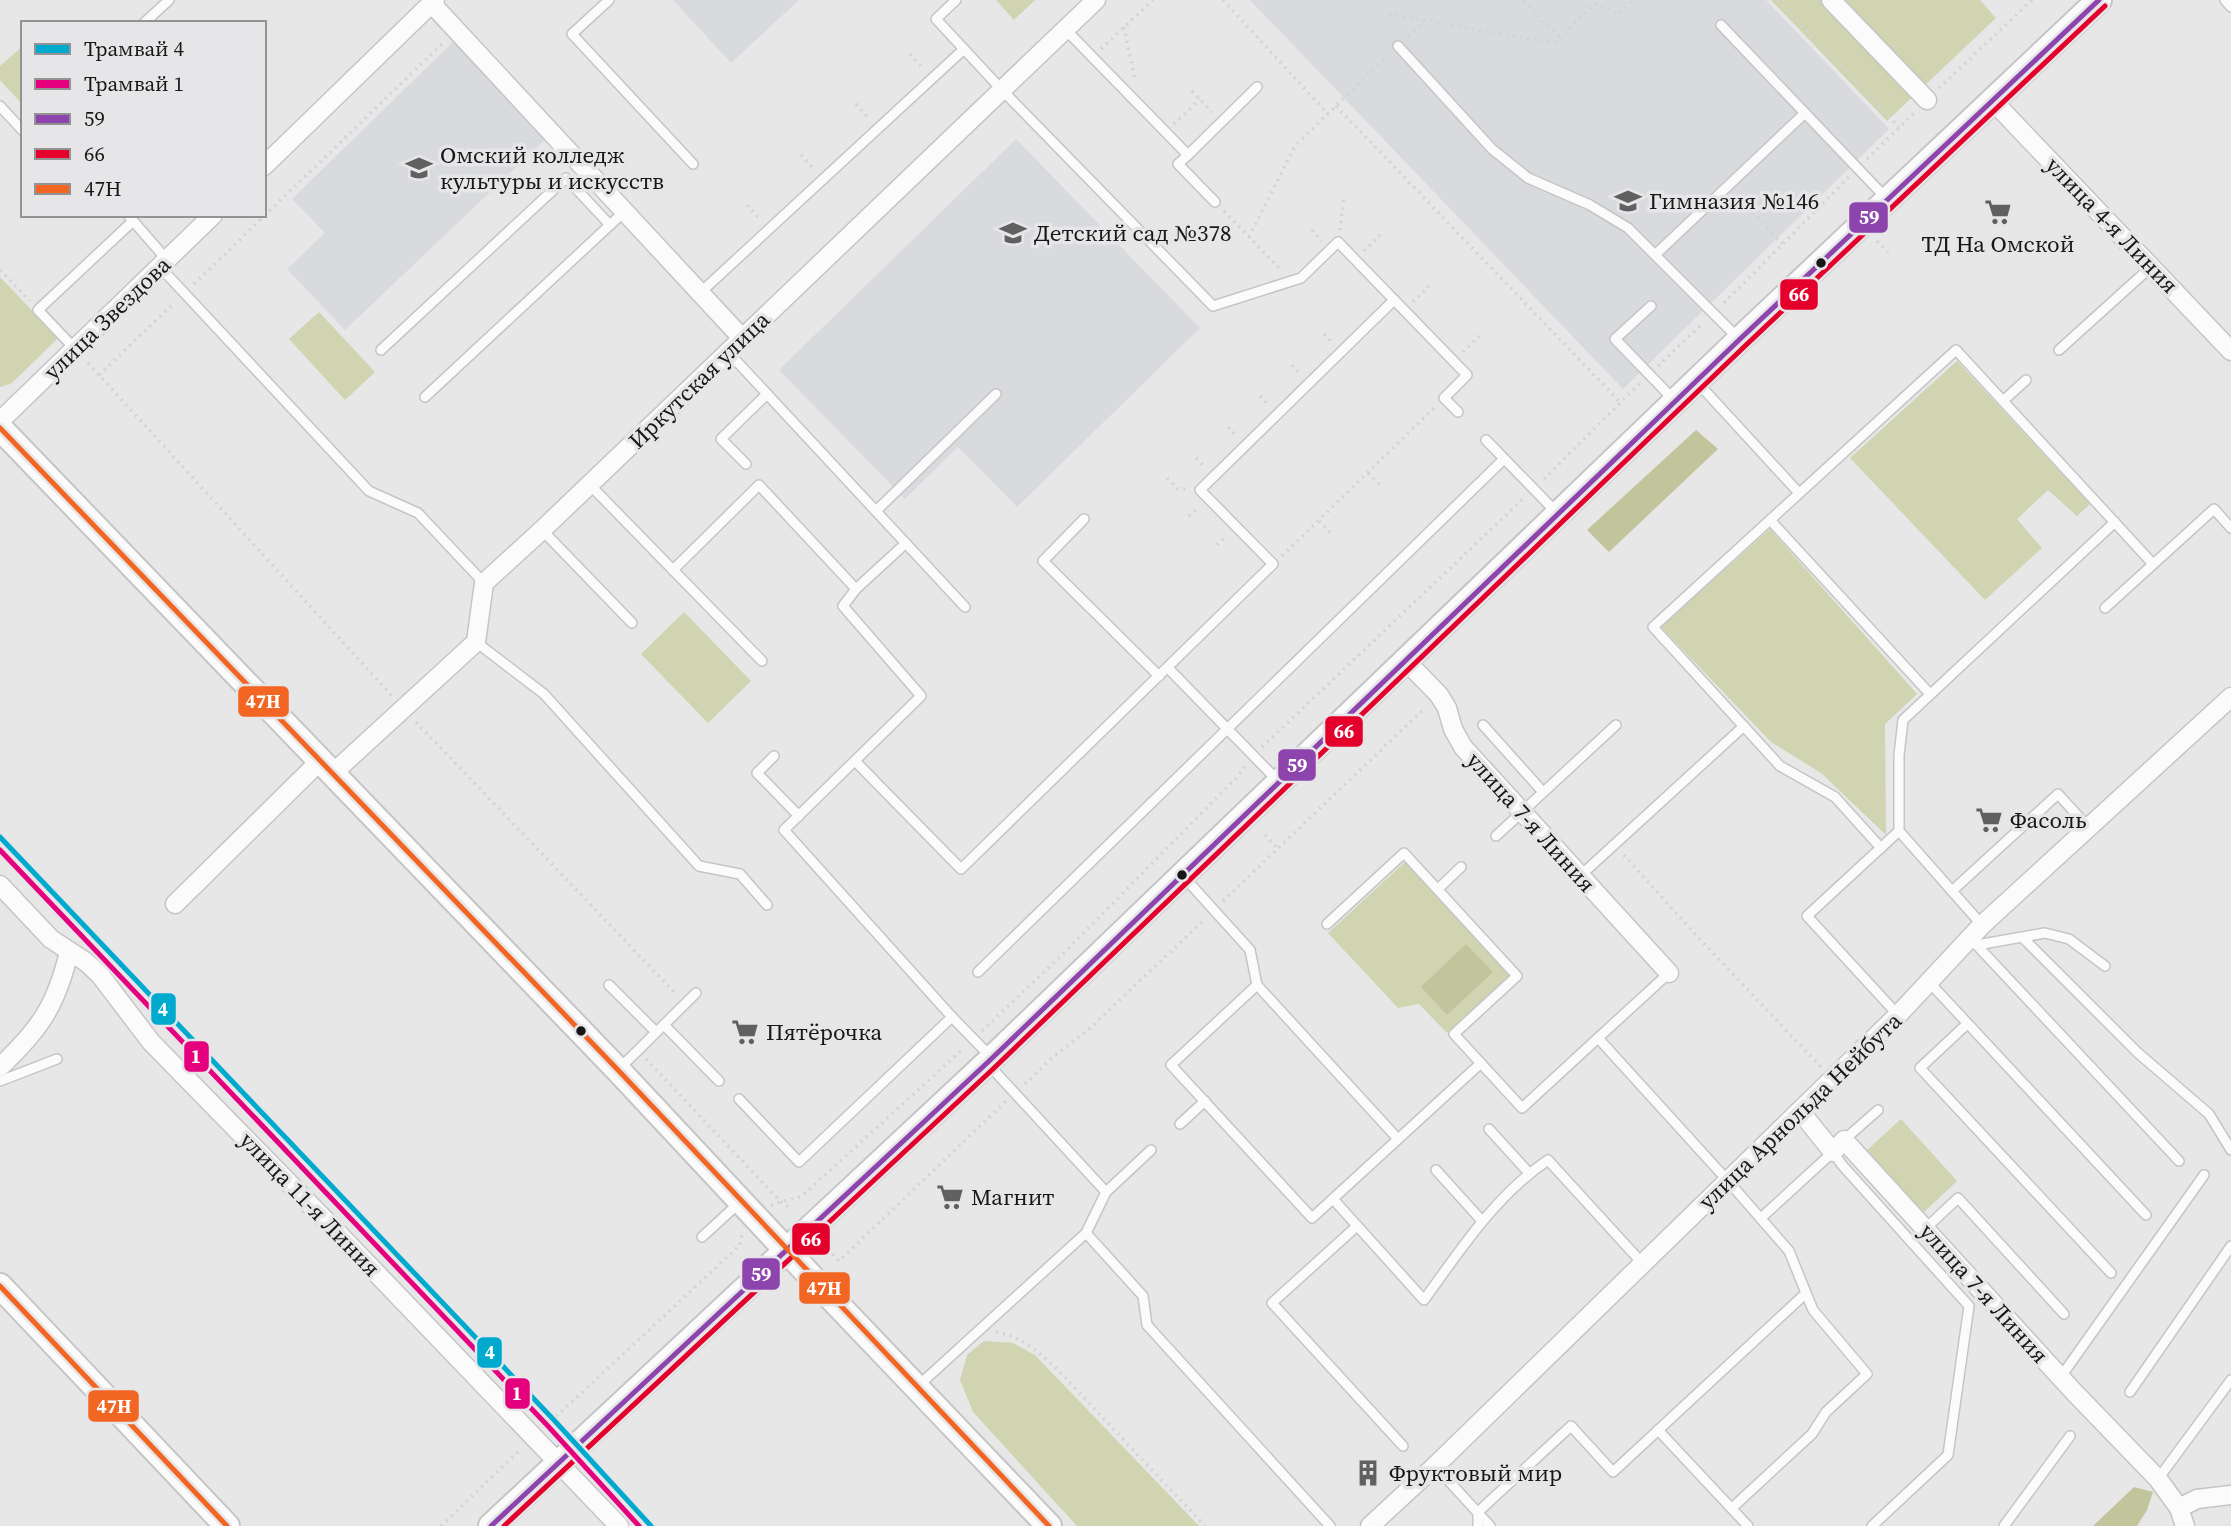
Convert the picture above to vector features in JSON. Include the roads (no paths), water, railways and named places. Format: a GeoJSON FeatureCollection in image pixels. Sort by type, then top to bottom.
{"type":"FeatureCollection","features":[{"type":"Feature","properties":{"kind":"main road"},"geometry":{"type":"LineString","coordinates":[[491,1526],[990,1061],[1675,401],[1992,100],[2089,3]]}},
{"type":"Feature","properties":{"kind":"main road"},"geometry":{"type":"LineString","coordinates":[[0,428],[618,1070],[1049,1526]]}},
{"type":"Feature","properties":{"kind":"main road"},"geometry":{"type":"LineString","coordinates":[[0,1286],[227,1526]]}},
{"type":"Feature","properties":{"kind":"street","name":"Иркутская улица"},"geometry":{"type":"LineString","coordinates":[[484,583],[590,485],[1096,0]]}},
{"type":"Feature","properties":{"kind":"street"},"geometry":{"type":"LineString","coordinates":[[1831,0],[1927,100]]}},
{"type":"Feature","properties":{"kind":"street"},"geometry":{"type":"LineString","coordinates":[[266,164],[432,1],[742,338]]}},
{"type":"Feature","properties":{"kind":"street","name":"улица 4-я Линия"},"geometry":{"type":"LineString","coordinates":[[1992,100],[2231,351]]}},
{"type":"Feature","properties":{"kind":"street","name":"улица Звездова"},"geometry":{"type":"LineString","coordinates":[[0,421],[211,217]]}},
{"type":"Feature","properties":{"kind":"street"},"geometry":{"type":"LineString","coordinates":[[175,904],[326,768],[403,709],[477,642],[484,583]]}},
{"type":"Feature","properties":{"kind":"street","name":"улица 7-я Линия"},"geometry":{"type":"LineString","coordinates":[[1407,662],[1439,695],[1463,747],[1669,973]]}},
{"type":"Feature","properties":{"kind":"street","name":"улица Арнольда Нейбута"},"geometry":{"type":"LineString","coordinates":[[1372,1525],[1800,1111],[1928,982],[2231,697]]}},
{"type":"Feature","properties":{"kind":"street","name":"улица 11-я Линия"},"geometry":{"type":"LineString","coordinates":[[0,885],[51,939],[86,962],[100,975],[151,1042],[620,1526]]}},
{"type":"Feature","properties":{"kind":"street"},"geometry":{"type":"LineString","coordinates":[[0,1067],[38,1028],[61,986],[69,953]]}},
{"type":"Feature","properties":{"kind":"street","name":"улица 7-я Линия"},"geometry":{"type":"LineString","coordinates":[[1800,1111],[1925,1229],[2176,1501]]}},
{"type":"Feature","properties":{"kind":"street"},"geometry":{"type":"LineString","coordinates":[[2185,1526],[2176,1501],[2231,1495]]}},
{"type":"Feature","properties":{"kind":"lane"},"geometry":{"type":"LineString","coordinates":[[146,21],[169,0]]}},
{"type":"Feature","properties":{"kind":"lane"},"geometry":{"type":"LineString","coordinates":[[609,0],[572,34],[694,164]]}},
{"type":"Feature","properties":{"kind":"lane"},"geometry":{"type":"LineString","coordinates":[[956,0],[936,19],[1213,306],[1301,278],[1338,242],[1467,375],[1444,398],[1458,412]]}},
{"type":"Feature","properties":{"kind":"lane"},"geometry":{"type":"LineString","coordinates":[[2225,0],[2231,7]]}},
{"type":"Feature","properties":{"kind":"lane"},"geometry":{"type":"LineString","coordinates":[[1721,25],[1887,199]]}},
{"type":"Feature","properties":{"kind":"lane"},"geometry":{"type":"LineString","coordinates":[[1065,29],[1188,155]]}},
{"type":"Feature","properties":{"kind":"lane"},"geometry":{"type":"LineString","coordinates":[[1398,46],[1492,149],[1528,178],[1590,205],[1628,228],[1739,340]]}},
{"type":"Feature","properties":{"kind":"lane"},"geometry":{"type":"LineString","coordinates":[[700,293],[964,49]]}},
{"type":"Feature","properties":{"kind":"lane"},"geometry":{"type":"LineString","coordinates":[[1215,202],[1178,164],[1257,87]]}},
{"type":"Feature","properties":{"kind":"lane"},"geometry":{"type":"LineString","coordinates":[[0,106],[21,129]]}},
{"type":"Feature","properties":{"kind":"lane"},"geometry":{"type":"LineString","coordinates":[[1656,254],[1805,113]]}},
{"type":"Feature","properties":{"kind":"lane"},"geometry":{"type":"LineString","coordinates":[[381,350],[566,178],[610,225]]}},
{"type":"Feature","properties":{"kind":"lane"},"geometry":{"type":"LineString","coordinates":[[425,397],[625,211]]}},
{"type":"Feature","properties":{"kind":"lane"},"geometry":{"type":"LineString","coordinates":[[75,349],[38,310],[131,218],[184,293],[369,491],[418,513],[484,583]]}},
{"type":"Feature","properties":{"kind":"lane"},"geometry":{"type":"LineString","coordinates":[[2059,350],[2152,266]]}},
{"type":"Feature","properties":{"kind":"lane"},"geometry":{"type":"LineString","coordinates":[[855,761],[961,869],[1273,564],[1200,489],[1394,300]]}},
{"type":"Feature","properties":{"kind":"lane"},"geometry":{"type":"LineString","coordinates":[[1651,306],[1615,339],[1675,401]]}},
{"type":"Feature","properties":{"kind":"lane"},"geometry":{"type":"LineString","coordinates":[[1881,848],[1835,797],[1780,766],[1653,627],[1956,349],[2153,564]]}},
{"type":"Feature","properties":{"kind":"lane"},"geometry":{"type":"LineString","coordinates":[[728,352],[965,607]]}},
{"type":"Feature","properties":{"kind":"lane"},"geometry":{"type":"LineString","coordinates":[[2003,401],[2026,380]]}},
{"type":"Feature","properties":{"kind":"lane"},"geometry":{"type":"LineString","coordinates":[[1696,381],[1799,493]]}},
{"type":"Feature","properties":{"kind":"lane"},"geometry":{"type":"LineString","coordinates":[[746,464],[721,439],[767,394]]}},
{"type":"Feature","properties":{"kind":"lane"},"geometry":{"type":"LineString","coordinates":[[876,511],[996,394]]}},
{"type":"Feature","properties":{"kind":"lane"},"geometry":{"type":"LineString","coordinates":[[1486,440],[1558,514]]}},
{"type":"Feature","properties":{"kind":"lane"},"geometry":{"type":"LineString","coordinates":[[978,972],[1504,459]]}},
{"type":"Feature","properties":{"kind":"lane"},"geometry":{"type":"LineString","coordinates":[[590,485],[762,662]]}},
{"type":"Feature","properties":{"kind":"lane"},"geometry":{"type":"LineString","coordinates":[[673,569],[759,485],[856,589]]}},
{"type":"Feature","properties":{"kind":"lane"},"geometry":{"type":"LineString","coordinates":[[2105,608],[2214,509],[2231,528]]}},
{"type":"Feature","properties":{"kind":"lane"},"geometry":{"type":"LineString","coordinates":[[1084,519],[1043,561],[1159,676]]}},
{"type":"Feature","properties":{"kind":"lane"},"geometry":{"type":"LineString","coordinates":[[1770,520],[1930,694]]}},
{"type":"Feature","properties":{"kind":"lane"},"geometry":{"type":"LineString","coordinates":[[2115,522],[1903,720],[1899,755],[1899,831],[1952,891],[1976,936],[2179,1161]]}},
{"type":"Feature","properties":{"kind":"lane"},"geometry":{"type":"LineString","coordinates":[[542,530],[632,623]]}},
{"type":"Feature","properties":{"kind":"lane"},"geometry":{"type":"LineString","coordinates":[[906,543],[856,589],[843,606],[921,696],[784,830],[974,1039],[1015,1093],[1105,1192]]}},
{"type":"Feature","properties":{"kind":"lane"},"geometry":{"type":"LineString","coordinates":[[477,642],[544,694],[699,866],[740,874],[767,905]]}},
{"type":"Feature","properties":{"kind":"lane"},"geometry":{"type":"LineString","coordinates":[[1168,667],[1280,783]]}},
{"type":"Feature","properties":{"kind":"lane"},"geometry":{"type":"LineString","coordinates":[[1483,725],[1544,792]]}},
{"type":"Feature","properties":{"kind":"lane"},"geometry":{"type":"LineString","coordinates":[[1496,836],[1616,725]]}},
{"type":"Feature","properties":{"kind":"lane"},"geometry":{"type":"LineString","coordinates":[[1580,876],[1744,726]]}},
{"type":"Feature","properties":{"kind":"lane"},"geometry":{"type":"LineString","coordinates":[[774,756],[757,773],[799,816]]}},
{"type":"Feature","properties":{"kind":"lane"},"geometry":{"type":"LineString","coordinates":[[1952,891],[2058,794],[2089,828]]}},
{"type":"Feature","properties":{"kind":"lane"},"geometry":{"type":"LineString","coordinates":[[1898,1015],[1807,916],[1899,831]]}},
{"type":"Feature","properties":{"kind":"lane"},"geometry":{"type":"LineString","coordinates":[[1327,924],[1404,852],[1517,976],[1454,1034],[1522,1108],[1669,973]]}},
{"type":"Feature","properties":{"kind":"lane"},"geometry":{"type":"LineString","coordinates":[[1438,889],[1461,867]]}},
{"type":"Feature","properties":{"kind":"lane"},"geometry":{"type":"LineString","coordinates":[[1183,876],[1250,950],[1257,985],[1398,1139]]}},
{"type":"Feature","properties":{"kind":"lane"},"geometry":{"type":"LineString","coordinates":[[1976,936],[2023,938],[2045,933],[2069,939],[2105,966]]}},
{"type":"Feature","properties":{"kind":"lane"},"geometry":{"type":"LineString","coordinates":[[2023,938],[2138,1053],[2209,1114],[2231,1150]]}},
{"type":"Feature","properties":{"kind":"lane"},"geometry":{"type":"LineString","coordinates":[[1928,982],[2146,1215]]}},
{"type":"Feature","properties":{"kind":"lane"},"geometry":{"type":"LineString","coordinates":[[609,985],[656,1032]]}},
{"type":"Feature","properties":{"kind":"lane"},"geometry":{"type":"LineString","coordinates":[[1257,985],[1171,1065],[1312,1218],[1481,1063]]}},
{"type":"Feature","properties":{"kind":"lane"},"geometry":{"type":"LineString","coordinates":[[618,1070],[696,993]]}},
{"type":"Feature","properties":{"kind":"lane"},"geometry":{"type":"LineString","coordinates":[[739,1099],[799,1162],[952,1017]]}},
{"type":"Feature","properties":{"kind":"lane"},"geometry":{"type":"LineString","coordinates":[[1967,1024],[1920,1068],[2111,1273]]}},
{"type":"Feature","properties":{"kind":"lane"},"geometry":{"type":"LineString","coordinates":[[664,1025],[719,1081]]}},
{"type":"Feature","properties":{"kind":"lane"},"geometry":{"type":"LineString","coordinates":[[1598,1038],[1788,1251],[1813,1310],[1867,1374],[1826,1412],[1812,1434],[1732,1508]]}},
{"type":"Feature","properties":{"kind":"lane"},"geometry":{"type":"LineString","coordinates":[[0,1081],[57,1059]]}},
{"type":"Feature","properties":{"kind":"lane"},"geometry":{"type":"LineString","coordinates":[[1180,1124],[1205,1101]]}},
{"type":"Feature","properties":{"kind":"lane"},"geometry":{"type":"LineString","coordinates":[[1761,1218],[1878,1110]]}},
{"type":"Feature","properties":{"kind":"lane"},"geometry":{"type":"LineString","coordinates":[[1489,1129],[1529,1173]]}},
{"type":"Feature","properties":{"kind":"lane"},"geometry":{"type":"LineString","coordinates":[[1839,1146],[1842,1165],[1969,1306],[1948,1455],[1872,1526]]}},
{"type":"Feature","properties":{"kind":"lane"},"geometry":{"type":"LineString","coordinates":[[917,1388],[1086,1233],[1105,1192],[1151,1150]]}},
{"type":"Feature","properties":{"kind":"lane"},"geometry":{"type":"LineString","coordinates":[[1332,1199],[1424,1300],[1482,1221],[1529,1173],[1548,1160],[1643,1264]]}},
{"type":"Feature","properties":{"kind":"lane"},"geometry":{"type":"LineString","coordinates":[[1436,1170],[1482,1221]]}},
{"type":"Feature","properties":{"kind":"lane"},"geometry":{"type":"LineString","coordinates":[[2060,1378],[2204,1175]]}},
{"type":"Feature","properties":{"kind":"lane"},"geometry":{"type":"LineString","coordinates":[[1925,1229],[1958,1198],[2064,1314]]}},
{"type":"Feature","properties":{"kind":"lane"},"geometry":{"type":"LineString","coordinates":[[702,1237],[740,1201]]}},
{"type":"Feature","properties":{"kind":"lane"},"geometry":{"type":"LineString","coordinates":[[1357,1226],[1272,1303],[1403,1446]]}},
{"type":"Feature","properties":{"kind":"lane"},"geometry":{"type":"LineString","coordinates":[[1086,1233],[1143,1296],[1146,1325],[1331,1526]]}},
{"type":"Feature","properties":{"kind":"lane"},"geometry":{"type":"LineString","coordinates":[[2130,1392],[2231,1245]]}},
{"type":"Feature","properties":{"kind":"lane"},"geometry":{"type":"LineString","coordinates":[[1478,1526],[1478,1512],[1571,1426],[1613,1472],[1805,1294]]}},
{"type":"Feature","properties":{"kind":"lane"},"geometry":{"type":"LineString","coordinates":[[2158,1479],[2231,1380]]}},
{"type":"Feature","properties":{"kind":"lane"},"geometry":{"type":"LineString","coordinates":[[1658,1430],[1748,1526]]}},
{"type":"Feature","properties":{"kind":"lane"},"geometry":{"type":"LineString","coordinates":[[2004,1526],[2070,1436]]}},
{"type":"Feature","properties":{"kind":"lane"},"geometry":{"type":"LineString","coordinates":[[1435,1466],[1490,1526]]}},
{"type":"Feature","properties":{"kind":"tram line","name":"4"},"geometry":{"type":"LineString","coordinates":[[0,837],[553,1419],[651,1526]]}},
{"type":"Feature","properties":{"kind":"tram line","name":"1"},"geometry":{"type":"LineString","coordinates":[[0,850],[547,1425],[639,1526]]}},
{"type":"Feature","properties":{"kind":"place","name":"Омский колледж культуры и искусств"},"geometry":{"type":"Point","coordinates":[419,168]}},
{"type":"Feature","properties":{"kind":"place","name":"Гимназия №146"},"geometry":{"type":"Point","coordinates":[1628,201]}},
{"type":"Feature","properties":{"kind":"place","name":"ТД На Омской"},"geometry":{"type":"Point","coordinates":[1998,212]}},
{"type":"Feature","properties":{"kind":"place","name":"Детский сад №378"},"geometry":{"type":"Point","coordinates":[1013,233]}},
{"type":"Feature","properties":{"kind":"place","name":"Фасоль"},"geometry":{"type":"Point","coordinates":[1989,820]}},
{"type":"Feature","properties":{"kind":"place","name":"Пятёрочка"},"geometry":{"type":"Point","coordinates":[745,1032]}},
{"type":"Feature","properties":{"kind":"place","name":"Магнит"},"geometry":{"type":"Point","coordinates":[950,1197]}},
{"type":"Feature","properties":{"kind":"place","name":"Фруктовый мир"},"geometry":{"type":"Point","coordinates":[1368,1473]}}]}
